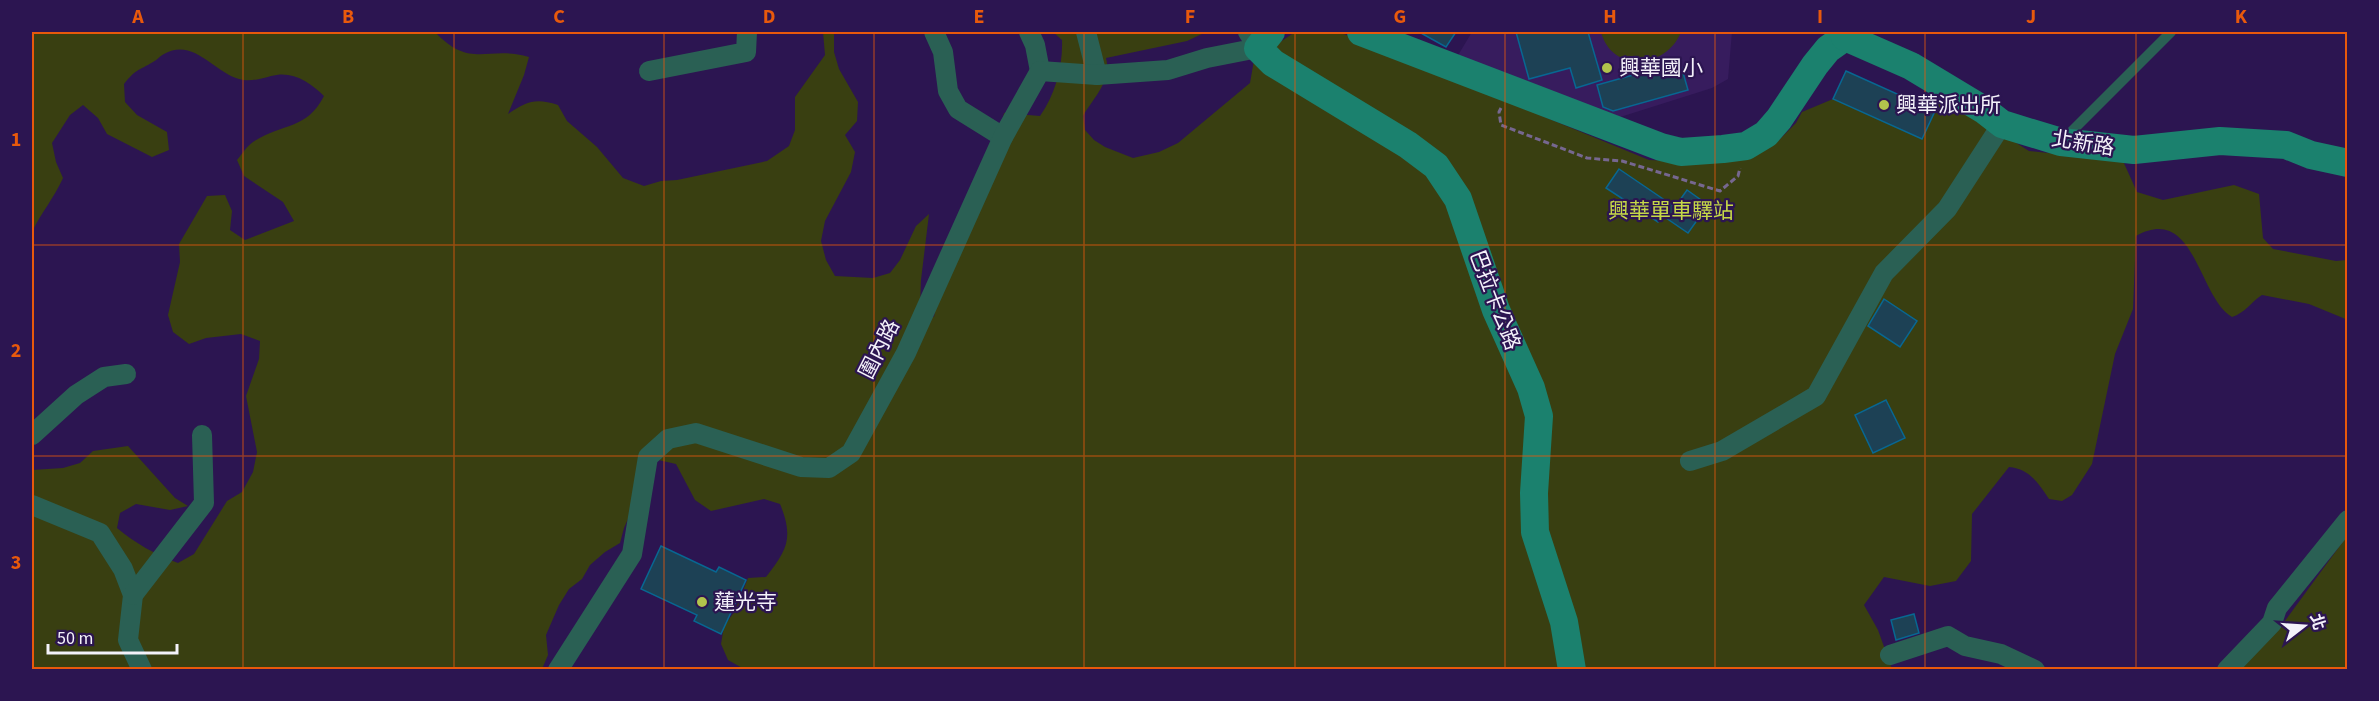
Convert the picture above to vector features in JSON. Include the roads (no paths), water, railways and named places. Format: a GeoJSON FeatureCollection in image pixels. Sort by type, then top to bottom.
{"type":"FeatureCollection","features":[{"type":"Feature","properties":{"kind":"main road"},"geometry":{"type":"LineString","coordinates":[[1361,32],[1650,143],[1682,152],[1746,146],[1766,134],[1779,119],[1815,65],[1844,34]]}},
{"type":"Feature","properties":{"kind":"main road","name":"北新路"},"geometry":{"type":"LineString","coordinates":[[1844,34],[1911,66],[1984,110],[2002,124],[2061,142],[2134,150],[2220,141],[2286,145],[2348,163]]}},
{"type":"Feature","properties":{"kind":"main road","name":"巴拉卡公路"},"geometry":{"type":"LineString","coordinates":[[1259,37],[1273,63],[1408,145],[1436,166],[1458,199],[1496,310],[1531,387],[1539,416],[1534,494],[1535,532],[1564,622],[1572,669]]}},
{"type":"Feature","properties":{"kind":"street"},"geometry":{"type":"LineString","coordinates":[[649,71],[746,52],[747,32]]}},
{"type":"Feature","properties":{"kind":"street"},"geometry":{"type":"LineString","coordinates":[[934,32],[943,51],[948,92],[958,109],[1003,137]]}},
{"type":"Feature","properties":{"kind":"street"},"geometry":{"type":"LineString","coordinates":[[1029,32],[1035,45],[1040,71],[1097,75],[1168,70],[1207,58],[1259,37]]}},
{"type":"Feature","properties":{"kind":"street"},"geometry":{"type":"LineString","coordinates":[[1086,32],[1097,75]]}},
{"type":"Feature","properties":{"kind":"street","name":"圍內路"},"geometry":{"type":"LineString","coordinates":[[558,669],[632,554],[648,457],[668,439],[696,433],[801,467],[829,468],[852,453],[906,353],[1003,137],[1040,71]]}},
{"type":"Feature","properties":{"kind":"street"},"geometry":{"type":"LineString","coordinates":[[1690,461],[1722,451],[1816,396],[1884,273],[1947,209],[2002,124]]}},
{"type":"Feature","properties":{"kind":"street"},"geometry":{"type":"LineString","coordinates":[[32,435],[76,395],[104,377],[126,374]]}},
{"type":"Feature","properties":{"kind":"street"},"geometry":{"type":"LineString","coordinates":[[133,595],[204,503],[202,435]]}},
{"type":"Feature","properties":{"kind":"street"},"geometry":{"type":"LineString","coordinates":[[32,505],[100,533],[123,569],[133,595],[128,640],[142,669]]}},
{"type":"Feature","properties":{"kind":"street"},"geometry":{"type":"LineString","coordinates":[[2227,669],[2272,623],[2277,608],[2348,520]]}},
{"type":"Feature","properties":{"kind":"street"},"geometry":{"type":"LineString","coordinates":[[1890,655],[1948,636],[1965,646],[2001,654],[2035,669]]}},
{"type":"Feature","properties":{"kind":"lane"},"geometry":{"type":"LineString","coordinates":[[2061,142],[2171,32]]}},
{"type":"Feature","properties":{"kind":"place","name":"興華國小"},"geometry":{"type":"Point","coordinates":[1607,68]}},
{"type":"Feature","properties":{"kind":"place","name":"興華派出所"},"geometry":{"type":"Point","coordinates":[1884,105]}},
{"type":"Feature","properties":{"kind":"place","name":"蓮光寺"},"geometry":{"type":"Point","coordinates":[702,602]}},
{"type":"Feature","properties":{"kind":"park label","name":"興華單車驛站"},"geometry":{"type":"Point","coordinates":[1671,211]}}]}
